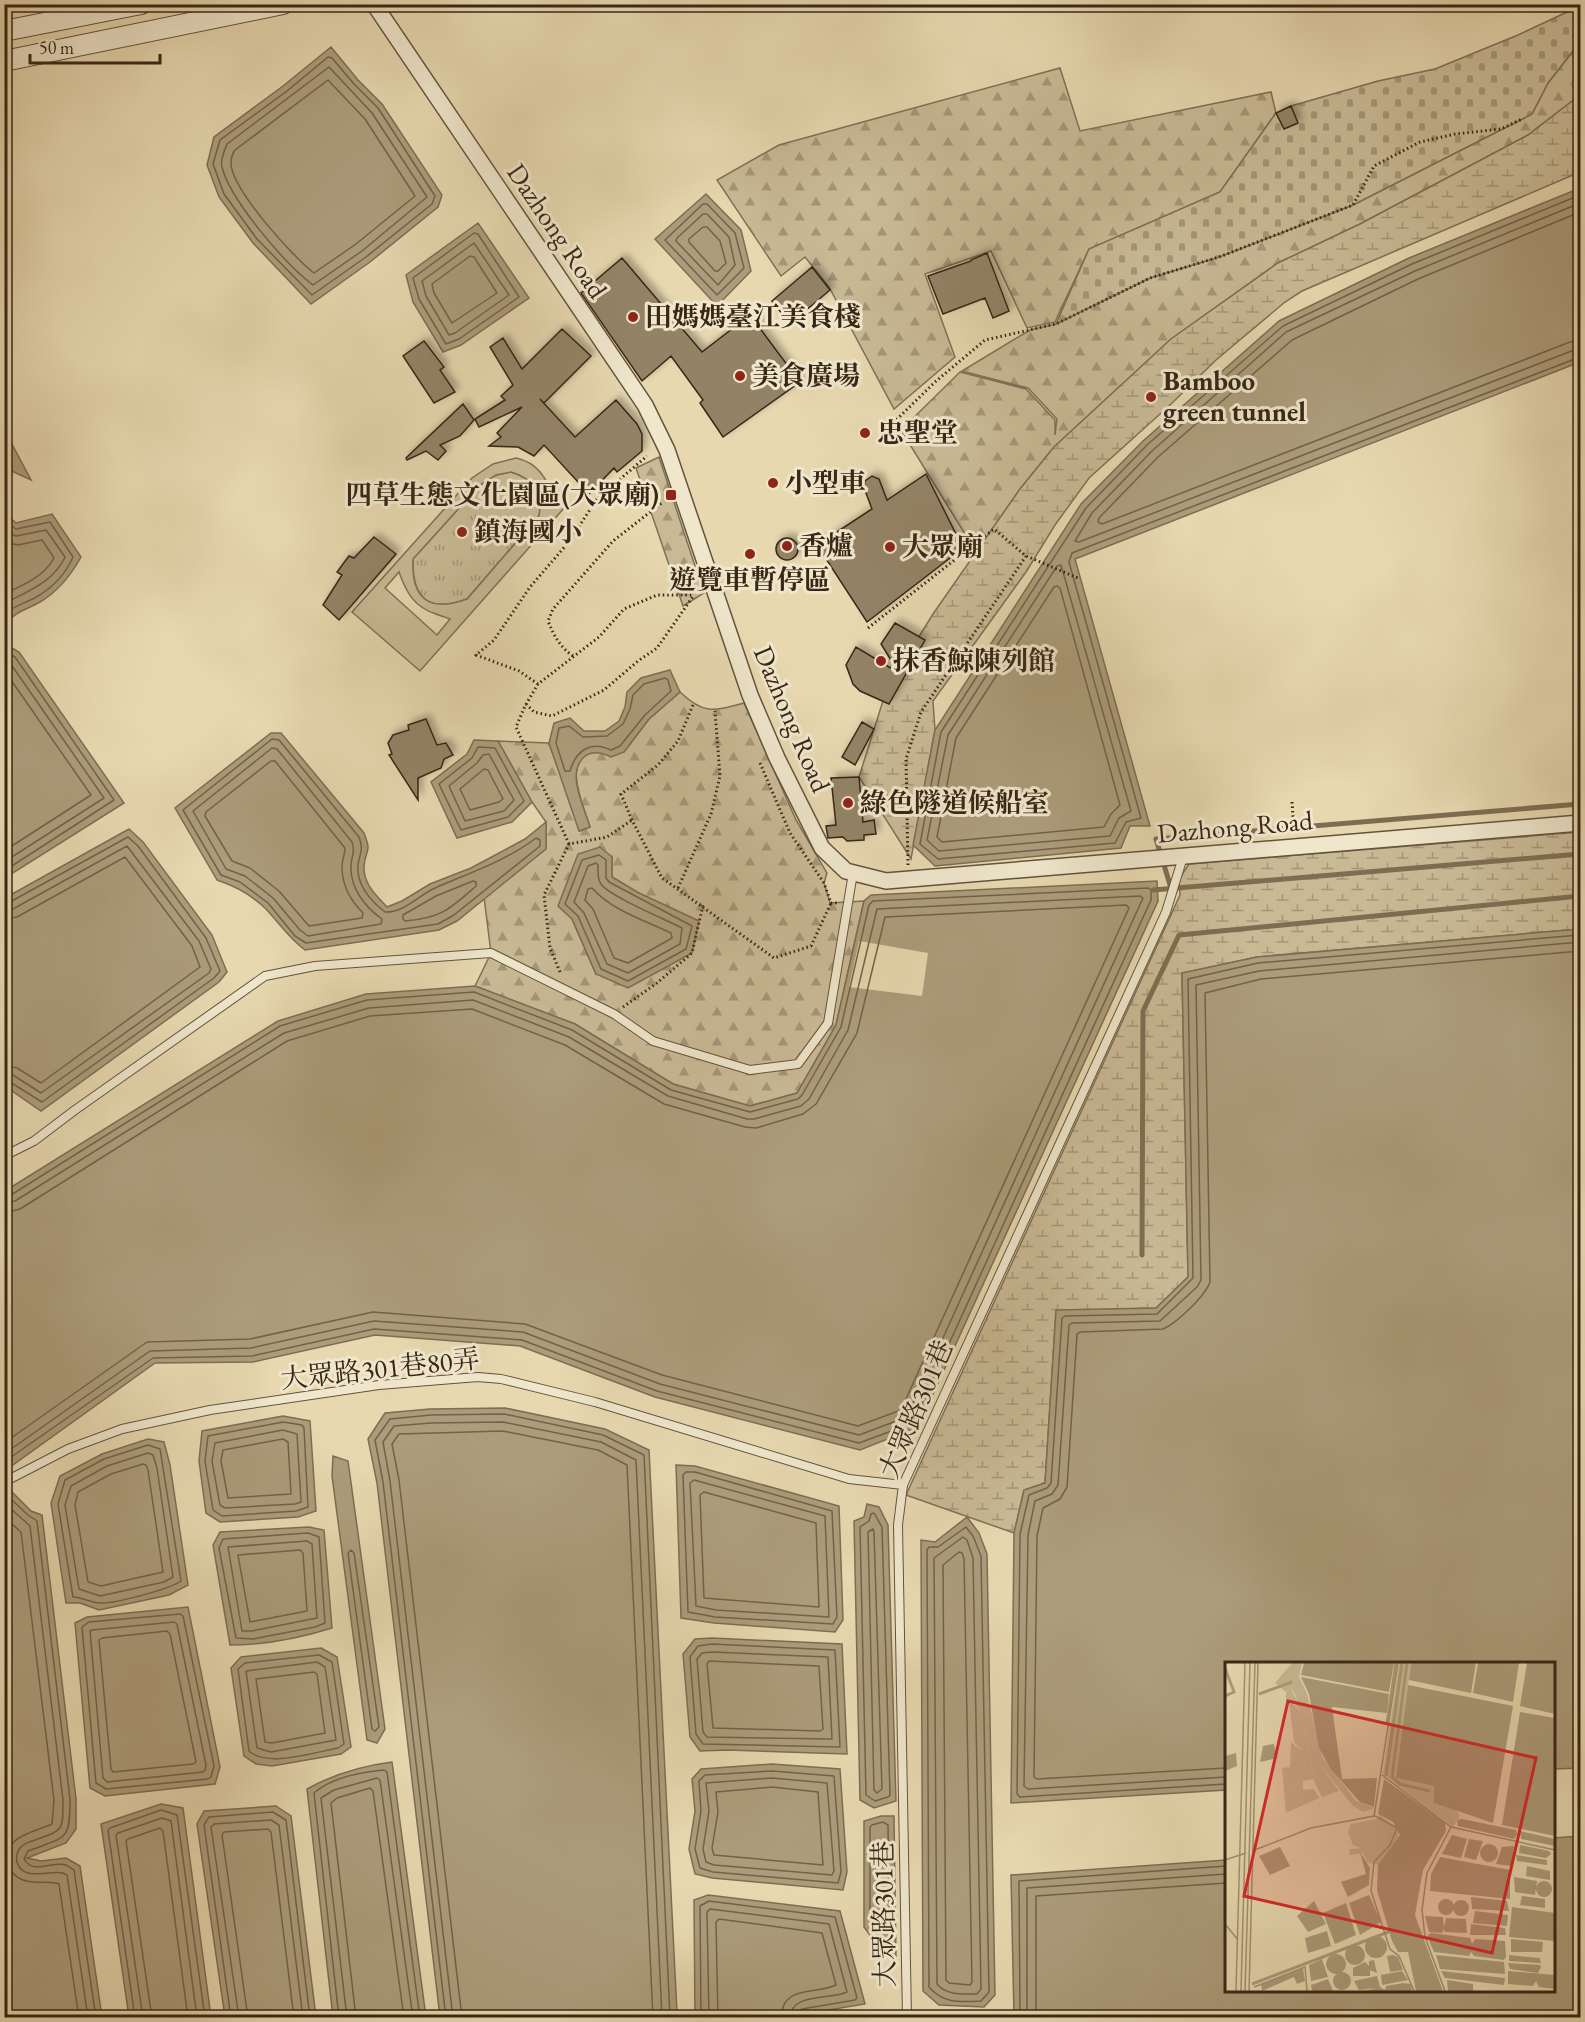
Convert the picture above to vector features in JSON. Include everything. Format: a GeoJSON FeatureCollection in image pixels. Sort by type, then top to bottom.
{"type":"FeatureCollection","features":[{"type":"Feature","properties":{"kind":"street"},"geometry":{"type":"LineString","coordinates":[[4,32],[141,4]]}},
{"type":"Feature","properties":{"kind":"street"},"geometry":{"type":"LineString","coordinates":[[4,61],[283,4]]}},
{"type":"Feature","properties":{"kind":"street","name":"Dazhong Road"},"geometry":{"type":"LineString","coordinates":[[374,4],[645,405],[667,450],[750,695],[777,758],[822,848],[846,871],[886,880],[908,879],[1581,824]]}},
{"type":"Feature","properties":{"kind":"lane","name":"大眾路301巷"},"geometry":{"type":"LineString","coordinates":[[907,2018],[898,1525],[903,1485],[1166,912],[1183,857]]}},
{"type":"Feature","properties":{"kind":"lane"},"geometry":{"type":"LineString","coordinates":[[4,1156],[34,1142],[75,1110],[265,976],[315,966],[491,952],[614,1014],[653,1041],[750,1070],[798,1064],[828,1023],[853,873]]}},
{"type":"Feature","properties":{"kind":"lane","name":"大眾路301巷80弄"},"geometry":{"type":"LineString","coordinates":[[4,1482],[68,1449],[122,1429],[210,1410],[379,1385],[478,1377],[501,1379],[595,1402],[849,1479],[903,1485]]}},
{"type":"Feature","properties":{"kind":"path"},"geometry":{"type":"LineString","coordinates":[[890,426],[935,382],[985,340],[1056,324],[1149,278],[1220,257],[1353,205],[1374,166],[1420,142],[1455,134],[1501,129],[1522,119]]}},
{"type":"Feature","properties":{"kind":"path"},"geometry":{"type":"LineString","coordinates":[[538,684],[519,671],[476,655],[494,640],[530,587],[568,543],[597,499],[647,456]]}},
{"type":"Feature","properties":{"kind":"path"},"geometry":{"type":"LineString","coordinates":[[573,656],[562,648],[548,621],[553,609],[613,541],[663,502]]}},
{"type":"Feature","properties":{"kind":"path"},"geometry":{"type":"LineString","coordinates":[[868,628],[994,529],[1026,556],[1078,578]]}},
{"type":"Feature","properties":{"kind":"path"},"geometry":{"type":"LineString","coordinates":[[908,879],[906,759],[921,712],[1026,556]]}},
{"type":"Feature","properties":{"kind":"path"},"geometry":{"type":"LineString","coordinates":[[526,704],[534,712],[552,716],[604,690],[657,648],[694,595],[657,595],[624,609],[600,637],[538,684],[526,704],[516,727],[569,844]]}},
{"type":"Feature","properties":{"kind":"path"},"geometry":{"type":"LineString","coordinates":[[693,705],[678,741],[658,765],[621,794],[662,878],[703,905],[774,958],[812,946],[831,903]]}},
{"type":"Feature","properties":{"kind":"path"},"geometry":{"type":"LineString","coordinates":[[678,888],[711,814],[720,776],[715,711]]}},
{"type":"Feature","properties":{"kind":"path"},"geometry":{"type":"LineString","coordinates":[[1292,802],[1295,848]]}},
{"type":"Feature","properties":{"kind":"path"},"geometry":{"type":"LineString","coordinates":[[569,844],[607,837],[632,820]]}},
{"type":"Feature","properties":{"kind":"path"},"geometry":{"type":"LineString","coordinates":[[568,992],[550,948],[544,895],[569,844]]}},
{"type":"Feature","properties":{"kind":"path"},"geometry":{"type":"LineString","coordinates":[[614,1014],[657,983],[692,953],[703,905]]}},
{"type":"Feature","properties":{"kind":"green space"},"geometry":{"type":"Polygon","coordinates":[[[1580,6],[1580,42],[1548,83],[1532,114],[1353,205],[1219,257],[1150,278],[1056,324],[1089,249],[1220,192],[1276,113],[1291,106],[1378,81],[1435,69],[1518,35],[1580,6]]]}},
{"type":"Feature","properties":{"kind":"green space"},"geometry":{"type":"Polygon","coordinates":[[[1580,42],[1580,95],[1528,135],[1360,224],[1278,263],[1171,339],[1054,447],[1020,489],[976,552],[901,430],[960,372],[1026,389],[1055,420],[1055,435],[1057,419],[1028,388],[962,371],[1030,330],[1056,324],[1150,278],[1219,257],[1353,205],[1532,114],[1548,83],[1580,42]]]}},
{"type":"Feature","properties":{"kind":"green space"},"geometry":{"type":"Polygon","coordinates":[[[1060,68],[1080,131],[1271,92],[1276,113],[1220,192],[1089,249],[1055,322],[1027,328],[991,251],[925,274],[955,357],[894,409],[829,287],[805,257],[781,276],[717,180],[779,145],[1060,68]]]}},
{"type":"Feature","properties":{"kind":"green space"},"geometry":{"type":"Polygon","coordinates":[[[1580,95],[1580,172],[1302,291],[1285,302],[1216,360],[1089,478],[1055,525],[1026,572],[933,701],[935,730],[911,859],[859,777],[887,688],[933,614],[1020,489],[1054,447],[1171,339],[1278,263],[1360,224],[1528,135],[1580,95]]]}},
{"type":"Feature","properties":{"kind":"green space"},"geometry":{"type":"Polygon","coordinates":[[[659,457],[704,593],[683,606],[636,468],[659,457]]]}},
{"type":"Feature","properties":{"kind":"green space"},"geometry":{"type":"Polygon","coordinates":[[[516,458],[532,464],[547,482],[554,504],[559,499],[565,507],[420,671],[352,612],[472,478],[493,464],[516,458]],[[511,472],[496,475],[480,485],[413,559],[415,584],[425,599],[442,604],[467,599],[539,516],[538,494],[535,488],[525,478],[511,472]],[[399,572],[385,588],[437,635],[450,619],[428,611],[416,603],[399,572]]]}},
{"type":"Feature","properties":{"kind":"green space"},"geometry":{"type":"Polygon","coordinates":[[[511,472],[525,478],[535,488],[540,508],[539,516],[467,599],[442,604],[425,599],[416,584],[413,559],[480,485],[496,475],[511,472]]]}},
{"type":"Feature","properties":{"kind":"green space"},"geometry":{"type":"Polygon","coordinates":[[[680,692],[703,708],[717,709],[744,703],[796,820],[827,873],[824,883],[830,903],[864,901],[836,1025],[797,1093],[750,1106],[673,1084],[575,1024],[475,986],[491,953],[484,897],[546,849],[546,822],[532,802],[498,741],[549,743],[580,831],[590,827],[580,798],[576,775],[577,765],[582,757],[590,753],[624,752],[649,719],[680,692]],[[612,857],[572,919],[596,974],[637,892],[612,877],[612,857]]]}},
{"type":"Feature","properties":{"kind":"green space"},"geometry":{"type":"Polygon","coordinates":[[[1580,832],[1580,929],[1257,957],[1182,973],[1188,1277],[1156,1308],[1056,1311],[1045,1483],[1024,1490],[1014,1533],[906,1495],[1180,895],[1179,879],[1189,864],[1580,832]]]}},
{"type":"Feature","properties":{"kind":"water"},"geometry":{"type":"Polygon","coordinates":[[[331,47],[358,80],[382,104],[442,195],[438,207],[370,262],[311,304],[253,243],[219,197],[207,165],[214,137],[331,47]]]}},
{"type":"Feature","properties":{"kind":"water"},"geometry":{"type":"Polygon","coordinates":[[[1580,188],[1580,362],[1075,559],[1150,826],[1130,826],[1121,848],[935,866],[913,845],[935,730],[1081,504],[1143,441],[1279,321],[1409,258],[1580,188]]]}},
{"type":"Feature","properties":{"kind":"water"},"geometry":{"type":"Polygon","coordinates":[[[706,194],[741,230],[751,271],[717,306],[655,239],[706,194]]]}},
{"type":"Feature","properties":{"kind":"water"},"geometry":{"type":"Polygon","coordinates":[[[478,223],[529,298],[461,345],[443,352],[413,302],[406,275],[478,223]]]}},
{"type":"Feature","properties":{"kind":"water"},"geometry":{"type":"Polygon","coordinates":[[[5,431],[31,480],[5,468],[5,431]]]}},
{"type":"Feature","properties":{"kind":"water"},"geometry":{"type":"Polygon","coordinates":[[[5,513],[16,523],[52,514],[81,557],[59,588],[40,602],[17,613],[5,624],[5,513]]]}},
{"type":"Feature","properties":{"kind":"water"},"geometry":{"type":"Polygon","coordinates":[[[5,644],[19,652],[124,803],[5,878],[5,644]]]}},
{"type":"Feature","properties":{"kind":"water"},"geometry":{"type":"Polygon","coordinates":[[[670,670],[680,692],[649,719],[624,752],[611,757],[601,753],[590,753],[579,764],[576,781],[590,827],[579,831],[549,743],[554,723],[570,718],[584,731],[605,731],[619,721],[625,707],[627,692],[641,678],[670,670]]]}},
{"type":"Feature","properties":{"kind":"water"},"geometry":{"type":"Polygon","coordinates":[[[271,733],[281,733],[364,833],[368,848],[364,872],[371,889],[387,907],[430,884],[471,868],[525,839],[546,822],[546,849],[457,921],[439,930],[305,950],[255,899],[217,880],[175,808],[271,733]]]}},
{"type":"Feature","properties":{"kind":"water"},"geometry":{"type":"Polygon","coordinates":[[[474,740],[498,741],[532,802],[512,822],[457,838],[431,782],[467,754],[474,740]]]}},
{"type":"Feature","properties":{"kind":"water"},"geometry":{"type":"Polygon","coordinates":[[[129,829],[143,842],[212,935],[227,972],[219,982],[41,1111],[5,1086],[5,898],[129,829]]]}},
{"type":"Feature","properties":{"kind":"water"},"geometry":{"type":"Polygon","coordinates":[[[600,847],[612,857],[612,877],[637,892],[699,921],[692,953],[628,988],[596,974],[572,919],[558,906],[578,854],[600,847]]]}},
{"type":"Feature","properties":{"kind":"water"},"geometry":{"type":"Polygon","coordinates":[[[1157,881],[1158,901],[918,1427],[860,1450],[655,1397],[520,1346],[375,1335],[253,1362],[155,1363],[5,1469],[5,1191],[278,1021],[366,994],[475,986],[575,1024],[673,1084],[750,1106],[797,1093],[836,1025],[864,901],[871,895],[1157,881]]]}},
{"type":"Feature","properties":{"kind":"water"},"geometry":{"type":"Polygon","coordinates":[[[1580,929],[1580,1768],[1555,1769],[1555,1662],[1225,1662],[1225,1790],[1011,1803],[1014,1533],[1024,1490],[1045,1483],[1056,1310],[1156,1308],[1188,1277],[1182,973],[1257,957],[1580,929]]]}},
{"type":"Feature","properties":{"kind":"water"},"geometry":{"type":"Polygon","coordinates":[[[505,1408],[605,1429],[649,1450],[677,2013],[675,2017],[440,2017],[377,1483],[368,1439],[385,1413],[430,1409],[505,1408]]]}},
{"type":"Feature","properties":{"kind":"water"},"geometry":{"type":"Polygon","coordinates":[[[283,1416],[310,1421],[316,1511],[298,1517],[220,1522],[206,1513],[199,1461],[202,1431],[283,1416]]]}},
{"type":"Feature","properties":{"kind":"water"},"geometry":{"type":"Polygon","coordinates":[[[148,1439],[164,1442],[170,1465],[188,1585],[169,1595],[99,1610],[80,1603],[66,1603],[51,1503],[60,1476],[102,1454],[148,1439]]]}},
{"type":"Feature","properties":{"kind":"water"},"geometry":{"type":"Polygon","coordinates":[[[333,1456],[348,1461],[385,1729],[377,1743],[367,1740],[332,1476],[333,1456]]]}},
{"type":"Feature","properties":{"kind":"water"},"geometry":{"type":"Polygon","coordinates":[[[676,1465],[695,1466],[839,1506],[843,1620],[835,1632],[714,1623],[681,1618],[676,1465]]]}},
{"type":"Feature","properties":{"kind":"water"},"geometry":{"type":"Polygon","coordinates":[[[11,1491],[31,1511],[42,1515],[76,1799],[76,1829],[66,1843],[27,1858],[41,1861],[66,1858],[80,1866],[102,2017],[5,2017],[4,1496],[11,1491]]]}},
{"type":"Feature","properties":{"kind":"water"},"geometry":{"type":"Polygon","coordinates":[[[867,1504],[879,1507],[888,1525],[896,1801],[874,1808],[860,1800],[854,1521],[864,1517],[867,1504]]]}},
{"type":"Feature","properties":{"kind":"water"},"geometry":{"type":"Polygon","coordinates":[[[967,1517],[979,1533],[987,1554],[995,1995],[984,2007],[939,2005],[923,1991],[921,1540],[935,1542],[967,1517]]]}},
{"type":"Feature","properties":{"kind":"water"},"geometry":{"type":"Polygon","coordinates":[[[309,1527],[324,1530],[332,1628],[282,1640],[230,1645],[213,1545],[220,1532],[309,1527]]]}},
{"type":"Feature","properties":{"kind":"water"},"geometry":{"type":"Polygon","coordinates":[[[188,1607],[220,1767],[215,1784],[105,1796],[90,1788],[75,1623],[87,1617],[188,1607]]]}},
{"type":"Feature","properties":{"kind":"water"},"geometry":{"type":"Polygon","coordinates":[[[695,1639],[842,1644],[847,1754],[700,1751],[690,1737],[683,1654],[695,1639]]]}},
{"type":"Feature","properties":{"kind":"water"},"geometry":{"type":"Polygon","coordinates":[[[321,1648],[337,1657],[351,1747],[341,1754],[272,1766],[256,1764],[244,1756],[231,1668],[241,1657],[321,1648]]]}},
{"type":"Feature","properties":{"kind":"water"},"geometry":{"type":"Polygon","coordinates":[[[392,1762],[426,2017],[333,2017],[307,1789],[348,1771],[392,1762]]]}},
{"type":"Feature","properties":{"kind":"water"},"geometry":{"type":"Polygon","coordinates":[[[772,1764],[840,1769],[847,1872],[843,1890],[712,1878],[695,1874],[689,1849],[695,1811],[692,1779],[701,1769],[772,1764]]]}},
{"type":"Feature","properties":{"kind":"water"},"geometry":{"type":"Polygon","coordinates":[[[161,1804],[183,1808],[211,2017],[129,2017],[101,1824],[161,1804]]]}},
{"type":"Feature","properties":{"kind":"water"},"geometry":{"type":"Polygon","coordinates":[[[276,1806],[291,1816],[316,2017],[225,2017],[197,1824],[204,1811],[276,1806]]]}},
{"type":"Feature","properties":{"kind":"water"},"geometry":{"type":"Polygon","coordinates":[[[881,1816],[894,1816],[896,1956],[878,1946],[864,1927],[864,1821],[881,1816]]]}},
{"type":"Feature","properties":{"kind":"water"},"geometry":{"type":"Polygon","coordinates":[[[1580,1836],[1580,2017],[1014,2017],[1011,1875],[1225,1860],[1225,1992],[1555,1992],[1555,1838],[1580,1836]]]}},
{"type":"Feature","properties":{"kind":"water"},"geometry":{"type":"Polygon","coordinates":[[[708,1895],[840,1911],[865,2004],[786,2017],[695,2017],[694,1900],[708,1895]]]}},
{"type":"Feature","properties":{"kind":"pier"},"geometry":{"type":"Polygon","coordinates":[[[859,941],[928,953],[922,996],[849,987],[859,941]]]}},
{"type":"Feature","properties":{"kind":"building"},"geometry":{"type":"Polygon","coordinates":[[[1291,106],[1298,123],[1284,129],[1276,113],[1291,106]]]}},
{"type":"Feature","properties":{"kind":"building"},"geometry":{"type":"Polygon","coordinates":[[[987,253],[1009,311],[993,318],[985,298],[943,314],[928,276],[987,253]]]}},
{"type":"Feature","properties":{"kind":"building"},"geometry":{"type":"Polygon","coordinates":[[[622,258],[702,352],[750,315],[800,382],[723,437],[700,403],[703,400],[671,356],[642,381],[581,293],[622,258]]]}},
{"type":"Feature","properties":{"kind":"building"},"geometry":{"type":"Polygon","coordinates":[[[812,267],[830,290],[790,324],[772,301],[812,267]]]}},
{"type":"Feature","properties":{"kind":"building"},"geometry":{"type":"Polygon","coordinates":[[[562,329],[591,356],[544,403],[540,399],[575,437],[616,400],[637,424],[642,434],[642,451],[617,472],[614,468],[589,494],[544,445],[534,456],[518,447],[489,446],[501,437],[497,433],[522,407],[479,427],[475,419],[505,400],[501,396],[513,385],[490,347],[503,338],[522,369],[562,329]]]}},
{"type":"Feature","properties":{"kind":"building"},"geometry":{"type":"Polygon","coordinates":[[[424,341],[444,367],[440,370],[455,392],[434,403],[403,356],[424,341]]]}},
{"type":"Feature","properties":{"kind":"building"},"geometry":{"type":"Polygon","coordinates":[[[463,404],[474,420],[460,436],[440,445],[446,451],[438,460],[426,451],[407,460],[406,458],[463,404]]]}},
{"type":"Feature","properties":{"kind":"building","name":"大眾廟"},"geometry":{"type":"Polygon","coordinates":[[[926,474],[963,548],[867,622],[817,545],[872,509],[864,488],[865,481],[872,476],[879,479],[887,500],[926,474]]]}},
{"type":"Feature","properties":{"kind":"building"},"geometry":{"type":"Polygon","coordinates":[[[374,537],[396,554],[339,620],[323,605],[342,575],[337,572],[349,556],[354,558],[374,537]]]}},
{"type":"Feature","properties":{"kind":"building","name":"香爐"},"geometry":{"type":"Polygon","coordinates":[[[787,538],[795,541],[798,549],[795,557],[787,560],[779,557],[776,549],[779,541],[787,538]]]}},
{"type":"Feature","properties":{"kind":"building","name":"抹香鯨陳列館"},"geometry":{"type":"Polygon","coordinates":[[[895,623],[925,640],[889,704],[860,691],[853,684],[846,665],[856,647],[899,673],[881,644],[895,623]]]}},
{"type":"Feature","properties":{"kind":"building"},"geometry":{"type":"Polygon","coordinates":[[[426,719],[437,745],[446,743],[453,755],[444,759],[441,768],[418,778],[418,800],[389,755],[392,754],[388,743],[393,735],[409,730],[408,725],[426,719]]]}},
{"type":"Feature","properties":{"kind":"building"},"geometry":{"type":"Polygon","coordinates":[[[862,722],[874,729],[855,765],[842,757],[862,722]]]}},
{"type":"Feature","properties":{"kind":"building","name":"綠色隧道候船室"},"geometry":{"type":"Polygon","coordinates":[[[859,777],[863,822],[874,820],[876,834],[864,835],[864,840],[847,841],[843,837],[828,838],[826,826],[836,825],[831,778],[859,777]]]}},
{"type":"Feature","properties":{"kind":"waterway"},"geometry":{"type":"LineString","coordinates":[[1171,888],[1156,839],[1580,804]]}},
{"type":"Feature","properties":{"kind":"waterway"},"geometry":{"type":"LineString","coordinates":[[1153,890],[1580,854]]}},
{"type":"Feature","properties":{"kind":"waterway"},"geometry":{"type":"LineString","coordinates":[[1142,1255],[1143,1011],[1179,935],[1580,896]]}},
{"type":"Feature","properties":{"kind":"place","name":"田媽媽臺江美食棧"},"geometry":{"type":"Point","coordinates":[633,317]}},
{"type":"Feature","properties":{"kind":"place","name":"美食廣場"},"geometry":{"type":"Point","coordinates":[740,376]}},
{"type":"Feature","properties":{"kind":"place","name":"Bamboo green tunnel"},"geometry":{"type":"Point","coordinates":[1151,397]}},
{"type":"Feature","properties":{"kind":"place","name":"忠聖堂"},"geometry":{"type":"Point","coordinates":[865,433]}},
{"type":"Feature","properties":{"kind":"place","name":"小型車"},"geometry":{"type":"Point","coordinates":[773,483]}},
{"type":"Feature","properties":{"kind":"place","name":"四草生態文化園區(大眾廟)"},"geometry":{"type":"Point","coordinates":[671,495]}},
{"type":"Feature","properties":{"kind":"place","name":"鎮海國小"},"geometry":{"type":"Point","coordinates":[462,532]}},
{"type":"Feature","properties":{"kind":"place","name":"香爐"},"geometry":{"type":"Point","coordinates":[787,546]}},
{"type":"Feature","properties":{"kind":"place","name":"大眾廟"},"geometry":{"type":"Point","coordinates":[890,547]}},
{"type":"Feature","properties":{"kind":"place","name":"遊覽車暫停區"},"geometry":{"type":"Point","coordinates":[750,554]}},
{"type":"Feature","properties":{"kind":"place","name":"抹香鯨陳列館"},"geometry":{"type":"Point","coordinates":[881,661]}},
{"type":"Feature","properties":{"kind":"place","name":"綠色隧道候船室"},"geometry":{"type":"Point","coordinates":[848,803]}}]}
